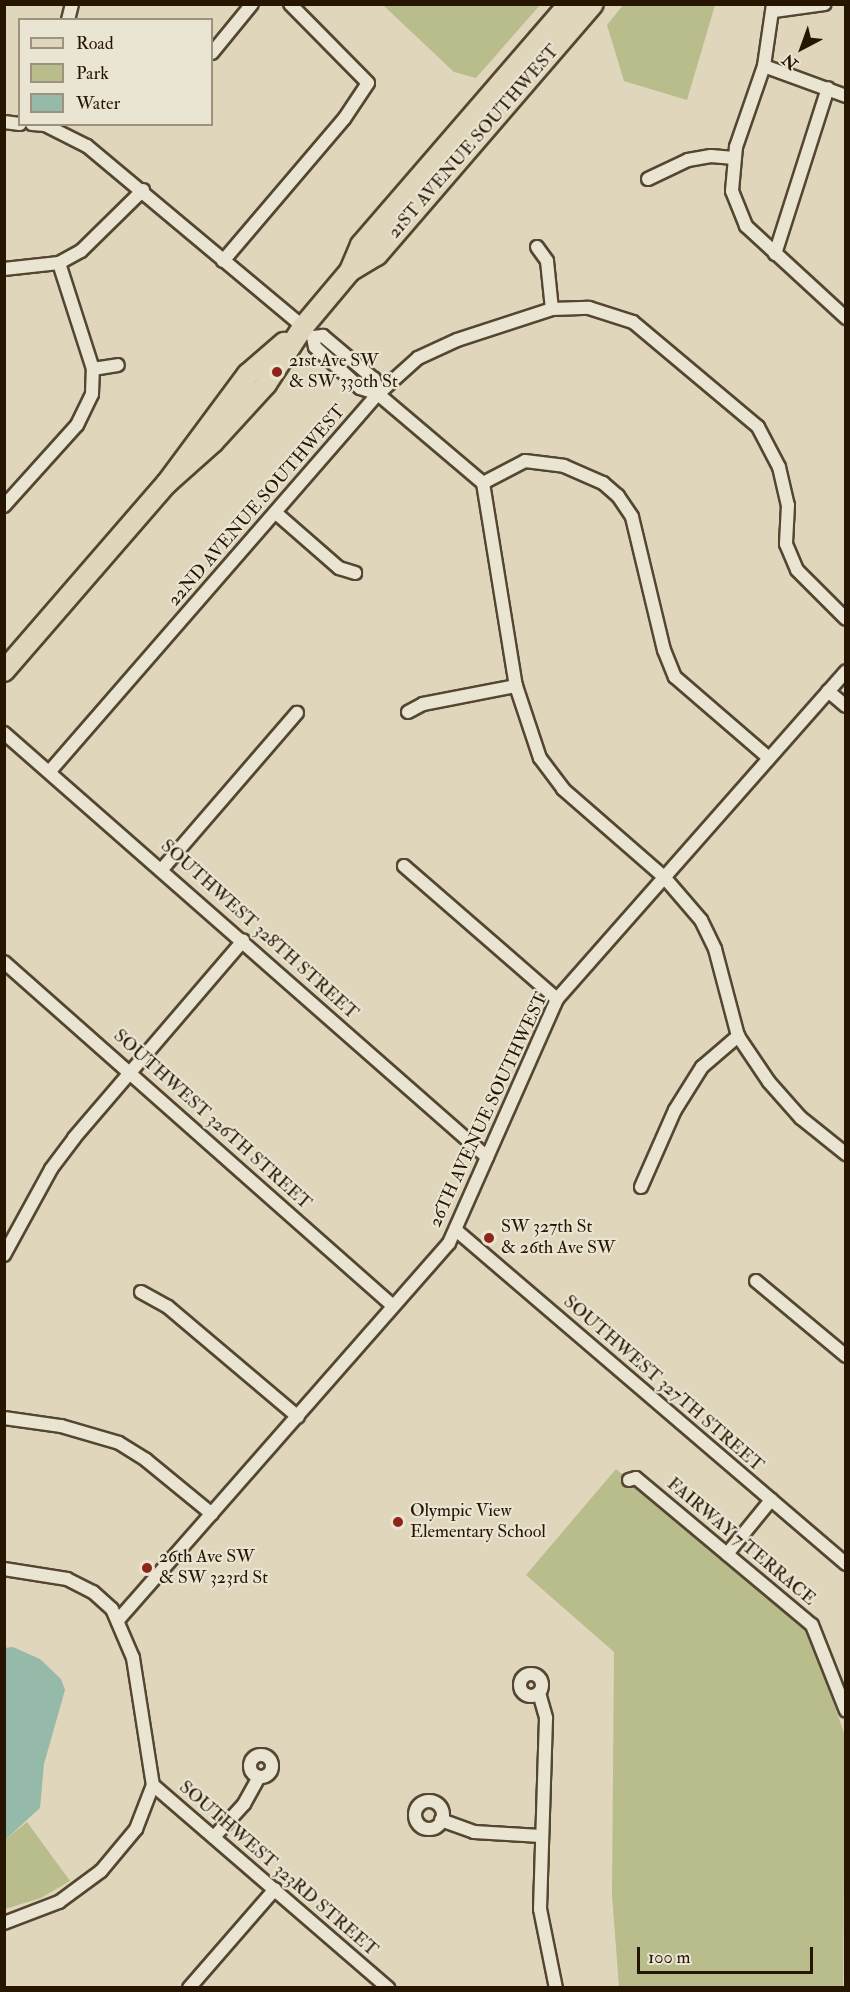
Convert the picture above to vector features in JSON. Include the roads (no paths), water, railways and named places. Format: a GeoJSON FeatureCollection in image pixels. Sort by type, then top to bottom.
{"type":"FeatureCollection","features":[{"type":"Feature","properties":{"kind":"main road","name":"21ST AVENUE SOUTHWEST"},"geometry":{"type":"LineString","coordinates":[[4,671],[167,483],[248,374],[308,332],[350,271],[361,245],[569,4]]}},
{"type":"Feature","properties":{"kind":"main road","name":"21ST AVENUE SOUTHWEST"},"geometry":{"type":"LineString","coordinates":[[350,271],[377,255],[593,4]]}},
{"type":"Feature","properties":{"kind":"street"},"geometry":{"type":"LineString","coordinates":[[213,52],[252,4]]}},
{"type":"Feature","properties":{"kind":"street"},"geometry":{"type":"LineString","coordinates":[[223,261],[331,134],[368,83],[290,4]]}},
{"type":"Feature","properties":{"kind":"street"},"geometry":{"type":"LineString","coordinates":[[825,4],[773,8],[764,66],[734,158],[732,190],[737,210],[746,226],[846,318]]}},
{"type":"Feature","properties":{"kind":"street"},"geometry":{"type":"LineString","coordinates":[[764,66],[846,96]]}},
{"type":"Feature","properties":{"kind":"street"},"geometry":{"type":"LineString","coordinates":[[775,254],[828,88]]}},
{"type":"Feature","properties":{"kind":"street"},"geometry":{"type":"LineString","coordinates":[[42,126],[87,146],[143,190],[308,332],[323,336],[374,379],[378,394],[483,483],[516,686],[540,758],[557,781],[664,877],[700,920],[715,949],[738,1036],[769,1082],[795,1111],[846,1154]]}},
{"type":"Feature","properties":{"kind":"street"},"geometry":{"type":"LineString","coordinates":[[648,179],[688,160],[711,156],[734,158]]}},
{"type":"Feature","properties":{"kind":"street"},"geometry":{"type":"LineString","coordinates":[[4,269],[59,263],[98,238],[143,190]]}},
{"type":"Feature","properties":{"kind":"street"},"geometry":{"type":"LineString","coordinates":[[537,247],[547,261],[552,309]]}},
{"type":"Feature","properties":{"kind":"street"},"geometry":{"type":"LineString","coordinates":[[4,506],[82,417],[92,394],[93,369],[59,263]]}},
{"type":"Feature","properties":{"kind":"street","name":"22ND AVENUE SOUTHWEST"},"geometry":{"type":"LineString","coordinates":[[50,771],[378,394],[428,353],[457,340],[552,309],[590,308],[633,322],[758,427],[779,467],[788,505],[786,543],[797,570],[846,619]]}},
{"type":"Feature","properties":{"kind":"street"},"geometry":{"type":"LineString","coordinates":[[93,369],[118,365]]}},
{"type":"Feature","properties":{"kind":"street"},"geometry":{"type":"LineString","coordinates":[[483,483],[525,461],[564,466],[603,483],[618,496],[632,517],[664,650],[675,677],[769,758]]}},
{"type":"Feature","properties":{"kind":"street"},"geometry":{"type":"LineString","coordinates":[[276,513],[339,568],[356,573]]}},
{"type":"Feature","properties":{"kind":"street","name":"26TH AVENUE SOUTHWEST"},"geometry":{"type":"LineString","coordinates":[[119,1619],[298,1417],[457,1231],[557,999],[846,671]]}},
{"type":"Feature","properties":{"kind":"street"},"geometry":{"type":"LineString","coordinates":[[408,711],[423,704],[516,686]]}},
{"type":"Feature","properties":{"kind":"street"},"geometry":{"type":"LineString","coordinates":[[828,691],[846,706]]}},
{"type":"Feature","properties":{"kind":"street"},"geometry":{"type":"LineString","coordinates":[[163,868],[297,713]]}},
{"type":"Feature","properties":{"kind":"street","name":"SOUTHWEST 328TH STREET"},"geometry":{"type":"LineString","coordinates":[[4,733],[163,868],[487,1157]]}},
{"type":"Feature","properties":{"kind":"street"},"geometry":{"type":"LineString","coordinates":[[404,866],[557,999]]}},
{"type":"Feature","properties":{"kind":"street"},"geometry":{"type":"LineString","coordinates":[[4,1254],[51,1169],[243,941]]}},
{"type":"Feature","properties":{"kind":"street","name":"SOUTHWEST 326TH STREET"},"geometry":{"type":"LineString","coordinates":[[4,962],[133,1073],[393,1306]]}},
{"type":"Feature","properties":{"kind":"street"},"geometry":{"type":"LineString","coordinates":[[641,1187],[675,1110],[702,1067],[738,1036]]}},
{"type":"Feature","properties":{"kind":"street","name":"SOUTHWEST 327TH STREET"},"geometry":{"type":"LineString","coordinates":[[457,1231],[846,1564]]}},
{"type":"Feature","properties":{"kind":"street"},"geometry":{"type":"LineString","coordinates":[[756,1281],[846,1356]]}},
{"type":"Feature","properties":{"kind":"street"},"geometry":{"type":"LineString","coordinates":[[141,1292],[168,1307],[298,1417]]}},
{"type":"Feature","properties":{"kind":"street"},"geometry":{"type":"LineString","coordinates":[[4,1418],[61,1426],[119,1443],[154,1465],[212,1514]]}},
{"type":"Feature","properties":{"kind":"street","name":"FAIRWAY 7 TERRACE"},"geometry":{"type":"LineString","coordinates":[[629,1480],[636,1478],[812,1625],[846,1711]]}},
{"type":"Feature","properties":{"kind":"street"},"geometry":{"type":"LineString","coordinates":[[727,1554],[771,1500]]}},
{"type":"Feature","properties":{"kind":"street","name":"SOUTHWEST 323RD STREET"},"geometry":{"type":"LineString","coordinates":[[4,1569],[36,1572],[81,1585],[103,1600],[119,1619],[133,1658],[153,1785],[388,1988]]}},
{"type":"Feature","properties":{"kind":"street"},"geometry":{"type":"LineString","coordinates":[[539,1693],[546,1718],[541,1836],[541,1919],[556,1988]]}},
{"type":"Feature","properties":{"kind":"street"},"geometry":{"type":"LineString","coordinates":[[214,1837],[240,1809],[259,1777]]}},
{"type":"Feature","properties":{"kind":"street"},"geometry":{"type":"LineString","coordinates":[[4,1923],[59,1902],[101,1871],[136,1828],[153,1785]]}},
{"type":"Feature","properties":{"kind":"street"},"geometry":{"type":"LineString","coordinates":[[441,1820],[474,1832],[541,1836]]}},
{"type":"Feature","properties":{"kind":"street"},"geometry":{"type":"LineString","coordinates":[[189,1988],[275,1889]]}},
{"type":"Feature","properties":{"kind":"water"},"geometry":{"type":"Polygon","coordinates":[[[13,1647],[40,1659],[61,1679],[65,1690],[44,1764],[40,1808],[5,1840],[4,1648],[13,1647]]]}},
{"type":"Feature","properties":{"kind":"place","name":"21st Ave SW & SW 330th St"},"geometry":{"type":"Point","coordinates":[277,372]}},
{"type":"Feature","properties":{"kind":"place","name":"SW 327th St & 26th Ave SW"},"geometry":{"type":"Point","coordinates":[489,1238]}},
{"type":"Feature","properties":{"kind":"place","name":"Olympic View Elementary School"},"geometry":{"type":"Point","coordinates":[398,1522]}},
{"type":"Feature","properties":{"kind":"place","name":"26th Ave SW & SW 323rd St"},"geometry":{"type":"Point","coordinates":[147,1568]}}]}
